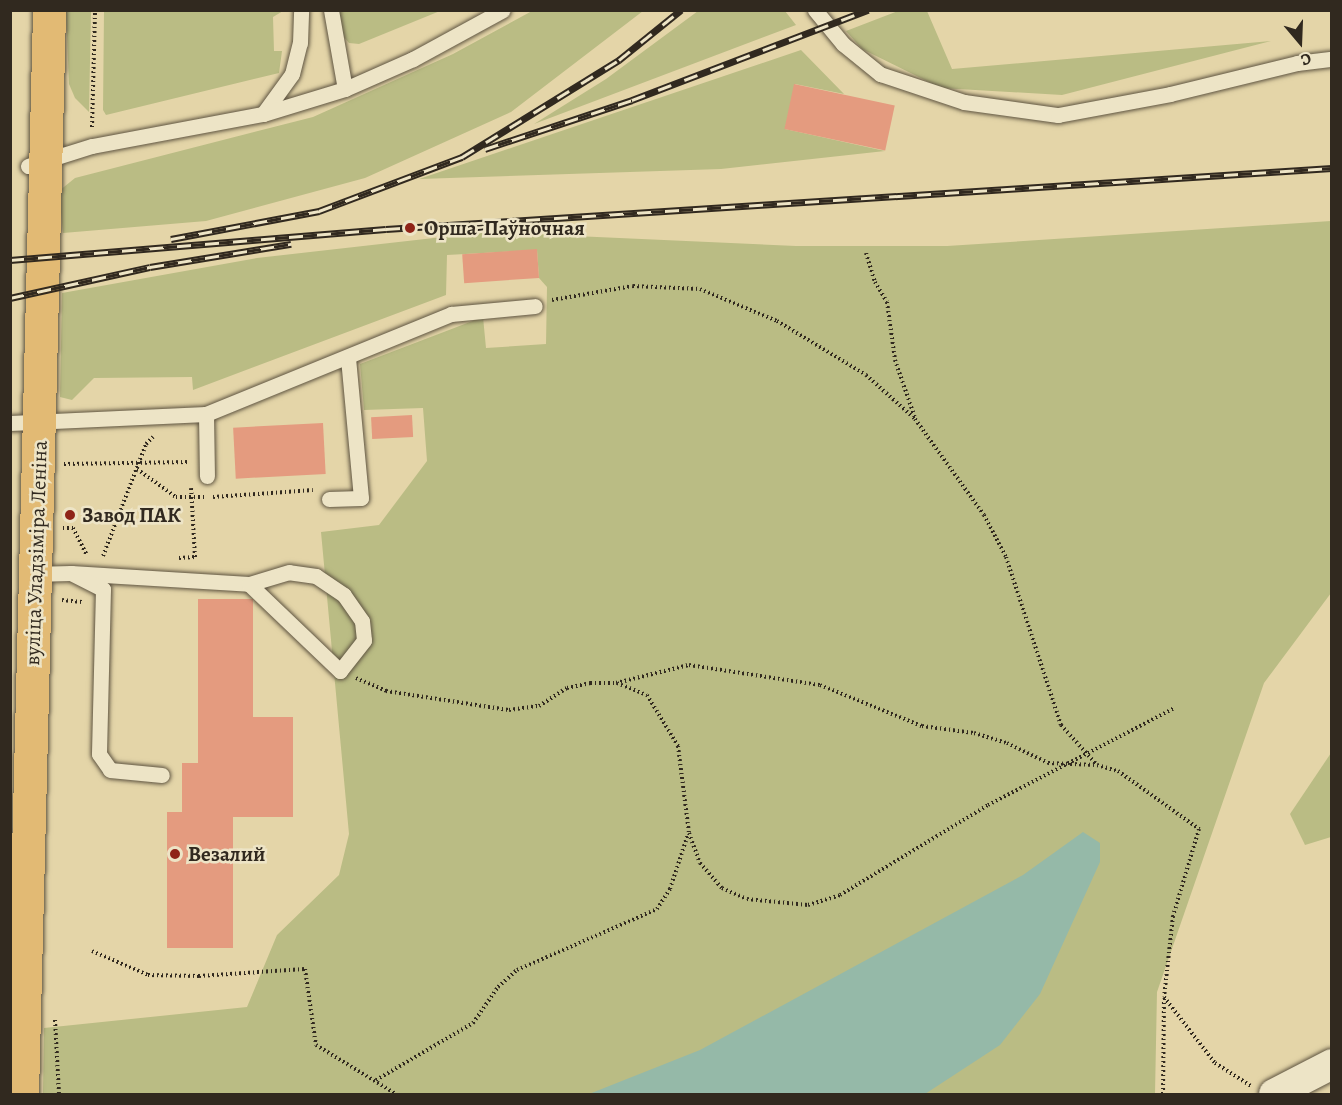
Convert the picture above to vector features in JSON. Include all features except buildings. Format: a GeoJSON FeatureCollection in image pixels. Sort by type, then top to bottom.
{"type":"FeatureCollection","features":[{"type":"Feature","properties":{"kind":"main road","name":"вуліца Уладзіміра Леніна"},"geometry":{"type":"LineString","coordinates":[[30,10],[37,164]]}},
{"type":"Feature","properties":{"kind":"main road","name":"вуліца Уладзіміра Леніна"},"geometry":{"type":"LineString","coordinates":[[22,1095],[47,574],[24,421],[37,164],[49,10]]}},
{"type":"Feature","properties":{"kind":"main road","name":"вуліца Уладзіміра Леніна"},"geometry":{"type":"LineString","coordinates":[[10,828],[47,574]]}},
{"type":"Feature","properties":{"kind":"street"},"geometry":{"type":"LineString","coordinates":[[1264,1091],[1332,1064]]}},
{"type":"Feature","properties":{"kind":"lane"},"geometry":{"type":"LineString","coordinates":[[263,114],[292,74],[300,43],[301,10]]}},
{"type":"Feature","properties":{"kind":"lane"},"geometry":{"type":"LineString","coordinates":[[332,10],[345,89]]}},
{"type":"Feature","properties":{"kind":"lane"},"geometry":{"type":"LineString","coordinates":[[37,164],[92,146],[263,114],[345,89],[414,59],[503,10]]}},
{"type":"Feature","properties":{"kind":"lane"},"geometry":{"type":"LineString","coordinates":[[815,10],[843,44],[880,74],[964,102],[1058,115],[1170,94],[1298,63],[1332,59]]}},
{"type":"Feature","properties":{"kind":"lane"},"geometry":{"type":"LineString","coordinates":[[24,421],[206,414],[348,358],[451,314],[535,306]]}},
{"type":"Feature","properties":{"kind":"lane"},"geometry":{"type":"LineString","coordinates":[[324,495],[361,498],[348,358]]}},
{"type":"Feature","properties":{"kind":"lane"},"geometry":{"type":"LineString","coordinates":[[206,414],[207,476]]}},
{"type":"Feature","properties":{"kind":"lane"},"geometry":{"type":"LineString","coordinates":[[47,574],[249,584],[289,572],[316,576],[344,595],[362,621],[364,640],[340,670],[249,584]]}},
{"type":"Feature","properties":{"kind":"lane"},"geometry":{"type":"LineString","coordinates":[[47,574],[104,589],[99,754],[111,770],[162,775]]}},
{"type":"Feature","properties":{"kind":"path"},"geometry":{"type":"LineString","coordinates":[[92,146],[95,10]]}},
{"type":"Feature","properties":{"kind":"path"},"geometry":{"type":"LineString","coordinates":[[866,253],[875,282],[887,302],[895,360],[915,419]]}},
{"type":"Feature","properties":{"kind":"path"},"geometry":{"type":"LineString","coordinates":[[535,306],[567,294],[633,286],[700,289],[777,321],[866,375],[915,419],[984,515],[1021,597],[1040,668],[1061,725],[1097,765]]}},
{"type":"Feature","properties":{"kind":"path"},"geometry":{"type":"LineString","coordinates":[[113,560],[102,560],[146,444],[159,430]]}},
{"type":"Feature","properties":{"kind":"path"},"geometry":{"type":"LineString","coordinates":[[63,453],[63,470]]}},
{"type":"Feature","properties":{"kind":"path"},"geometry":{"type":"LineString","coordinates":[[189,453],[190,473]]}},
{"type":"Feature","properties":{"kind":"path"},"geometry":{"type":"LineString","coordinates":[[63,464],[189,462]]}},
{"type":"Feature","properties":{"kind":"path"},"geometry":{"type":"LineString","coordinates":[[137,469],[176,497],[324,495]]}},
{"type":"Feature","properties":{"kind":"path"},"geometry":{"type":"LineString","coordinates":[[172,558],[195,557],[191,485]]}},
{"type":"Feature","properties":{"kind":"path"},"geometry":{"type":"LineString","coordinates":[[47,574],[63,522]]}},
{"type":"Feature","properties":{"kind":"path"},"geometry":{"type":"LineString","coordinates":[[62,528],[73,528],[90,560]]}},
{"type":"Feature","properties":{"kind":"path"},"geometry":{"type":"LineString","coordinates":[[340,670],[386,691],[509,710],[539,706],[567,688],[590,683],[616,683],[689,665],[820,685],[922,726],[974,732],[1007,743],[1048,763],[1097,765],[1118,771],[1199,829],[1173,916],[1164,997],[1163,1095]]}},
{"type":"Feature","properties":{"kind":"path"},"geometry":{"type":"LineString","coordinates":[[616,683],[647,695],[678,746],[689,833],[700,863],[722,888],[747,899],[808,905],[840,895],[988,805],[1174,708]]}},
{"type":"Feature","properties":{"kind":"path"},"geometry":{"type":"LineString","coordinates":[[376,1080],[473,1023],[487,1007],[498,987],[517,970],[657,909],[670,889],[689,833]]}},
{"type":"Feature","properties":{"kind":"path"},"geometry":{"type":"LineString","coordinates":[[92,951],[148,975],[199,976],[304,969],[316,1045],[376,1080],[396,1095]]}},
{"type":"Feature","properties":{"kind":"path"},"geometry":{"type":"LineString","coordinates":[[1164,997],[1215,1063],[1264,1091]]}},
{"type":"Feature","properties":{"kind":"green space"},"geometry":{"type":"Polygon","coordinates":[[[66,11],[91,11],[89,112],[75,98],[69,84],[66,11]]]}},
{"type":"Feature","properties":{"kind":"green space"},"geometry":{"type":"Polygon","coordinates":[[[104,11],[283,11],[273,17],[274,51],[282,51],[279,73],[106,115],[103,110],[104,11]]]}},
{"type":"Feature","properties":{"kind":"green space"},"geometry":{"type":"Polygon","coordinates":[[[332,11],[440,11],[359,44],[349,43],[338,30],[332,11]]]}},
{"type":"Feature","properties":{"kind":"green space"},"geometry":{"type":"Polygon","coordinates":[[[532,11],[643,11],[511,112],[365,178],[206,221],[63,233],[59,191],[75,178],[313,117],[453,54],[532,11]]]}},
{"type":"Feature","properties":{"kind":"green space"},"geometry":{"type":"Polygon","coordinates":[[[698,11],[785,11],[796,25],[534,124],[606,79],[698,11]]]}},
{"type":"Feature","properties":{"kind":"green space"},"geometry":{"type":"Polygon","coordinates":[[[898,11],[927,11],[952,69],[1271,41],[1062,95],[941,88],[862,49],[846,31],[898,11]]]}},
{"type":"Feature","properties":{"kind":"green space"},"geometry":{"type":"Polygon","coordinates":[[[801,50],[844,94],[795,84],[785,129],[885,151],[721,169],[419,179],[801,50]]]}},
{"type":"Feature","properties":{"kind":"green space"},"geometry":{"type":"Polygon","coordinates":[[[1331,221],[1331,593],[1264,683],[1157,992],[1155,1094],[43,1094],[44,1028],[247,1007],[277,935],[339,875],[349,834],[321,532],[379,525],[427,461],[423,408],[364,410],[360,364],[483,317],[486,348],[546,344],[547,287],[539,278],[537,250],[447,255],[446,295],[193,390],[192,377],[94,378],[72,400],[60,397],[62,293],[257,258],[487,232],[796,246],[947,246],[1331,221]]]}},
{"type":"Feature","properties":{"kind":"green space"},"geometry":{"type":"Polygon","coordinates":[[[1331,753],[1331,837],[1305,845],[1290,814],[1331,753]]]}},
{"type":"Feature","properties":{"kind":"shaded area"},"geometry":{"type":"Polygon","coordinates":[[[1083,832],[1100,843],[1100,862],[1040,994],[1000,1045],[925,1094],[589,1094],[700,1050],[1023,875],[1083,832]]]}},
{"type":"Feature","properties":{"kind":"railway"},"geometry":{"type":"LineString","coordinates":[[171,239],[319,211],[462,157],[619,60],[681,10]]}},
{"type":"Feature","properties":{"kind":"railway"},"geometry":{"type":"LineString","coordinates":[[485,149],[632,100],[868,10]]}},
{"type":"Feature","properties":{"kind":"railway"},"geometry":{"type":"LineString","coordinates":[[10,260],[386,229],[1332,168]]}},
{"type":"Feature","properties":{"kind":"railway"},"geometry":{"type":"LineString","coordinates":[[10,298],[150,267],[291,244]]}},
{"type":"Feature","properties":{"kind":"place","name":"Орша-Паўночная"},"geometry":{"type":"Point","coordinates":[410,228]}},
{"type":"Feature","properties":{"kind":"place","name":"Завод ПАК"},"geometry":{"type":"Point","coordinates":[70,515]}},
{"type":"Feature","properties":{"kind":"place","name":"Везалий"},"geometry":{"type":"Point","coordinates":[175,854]}}]}
